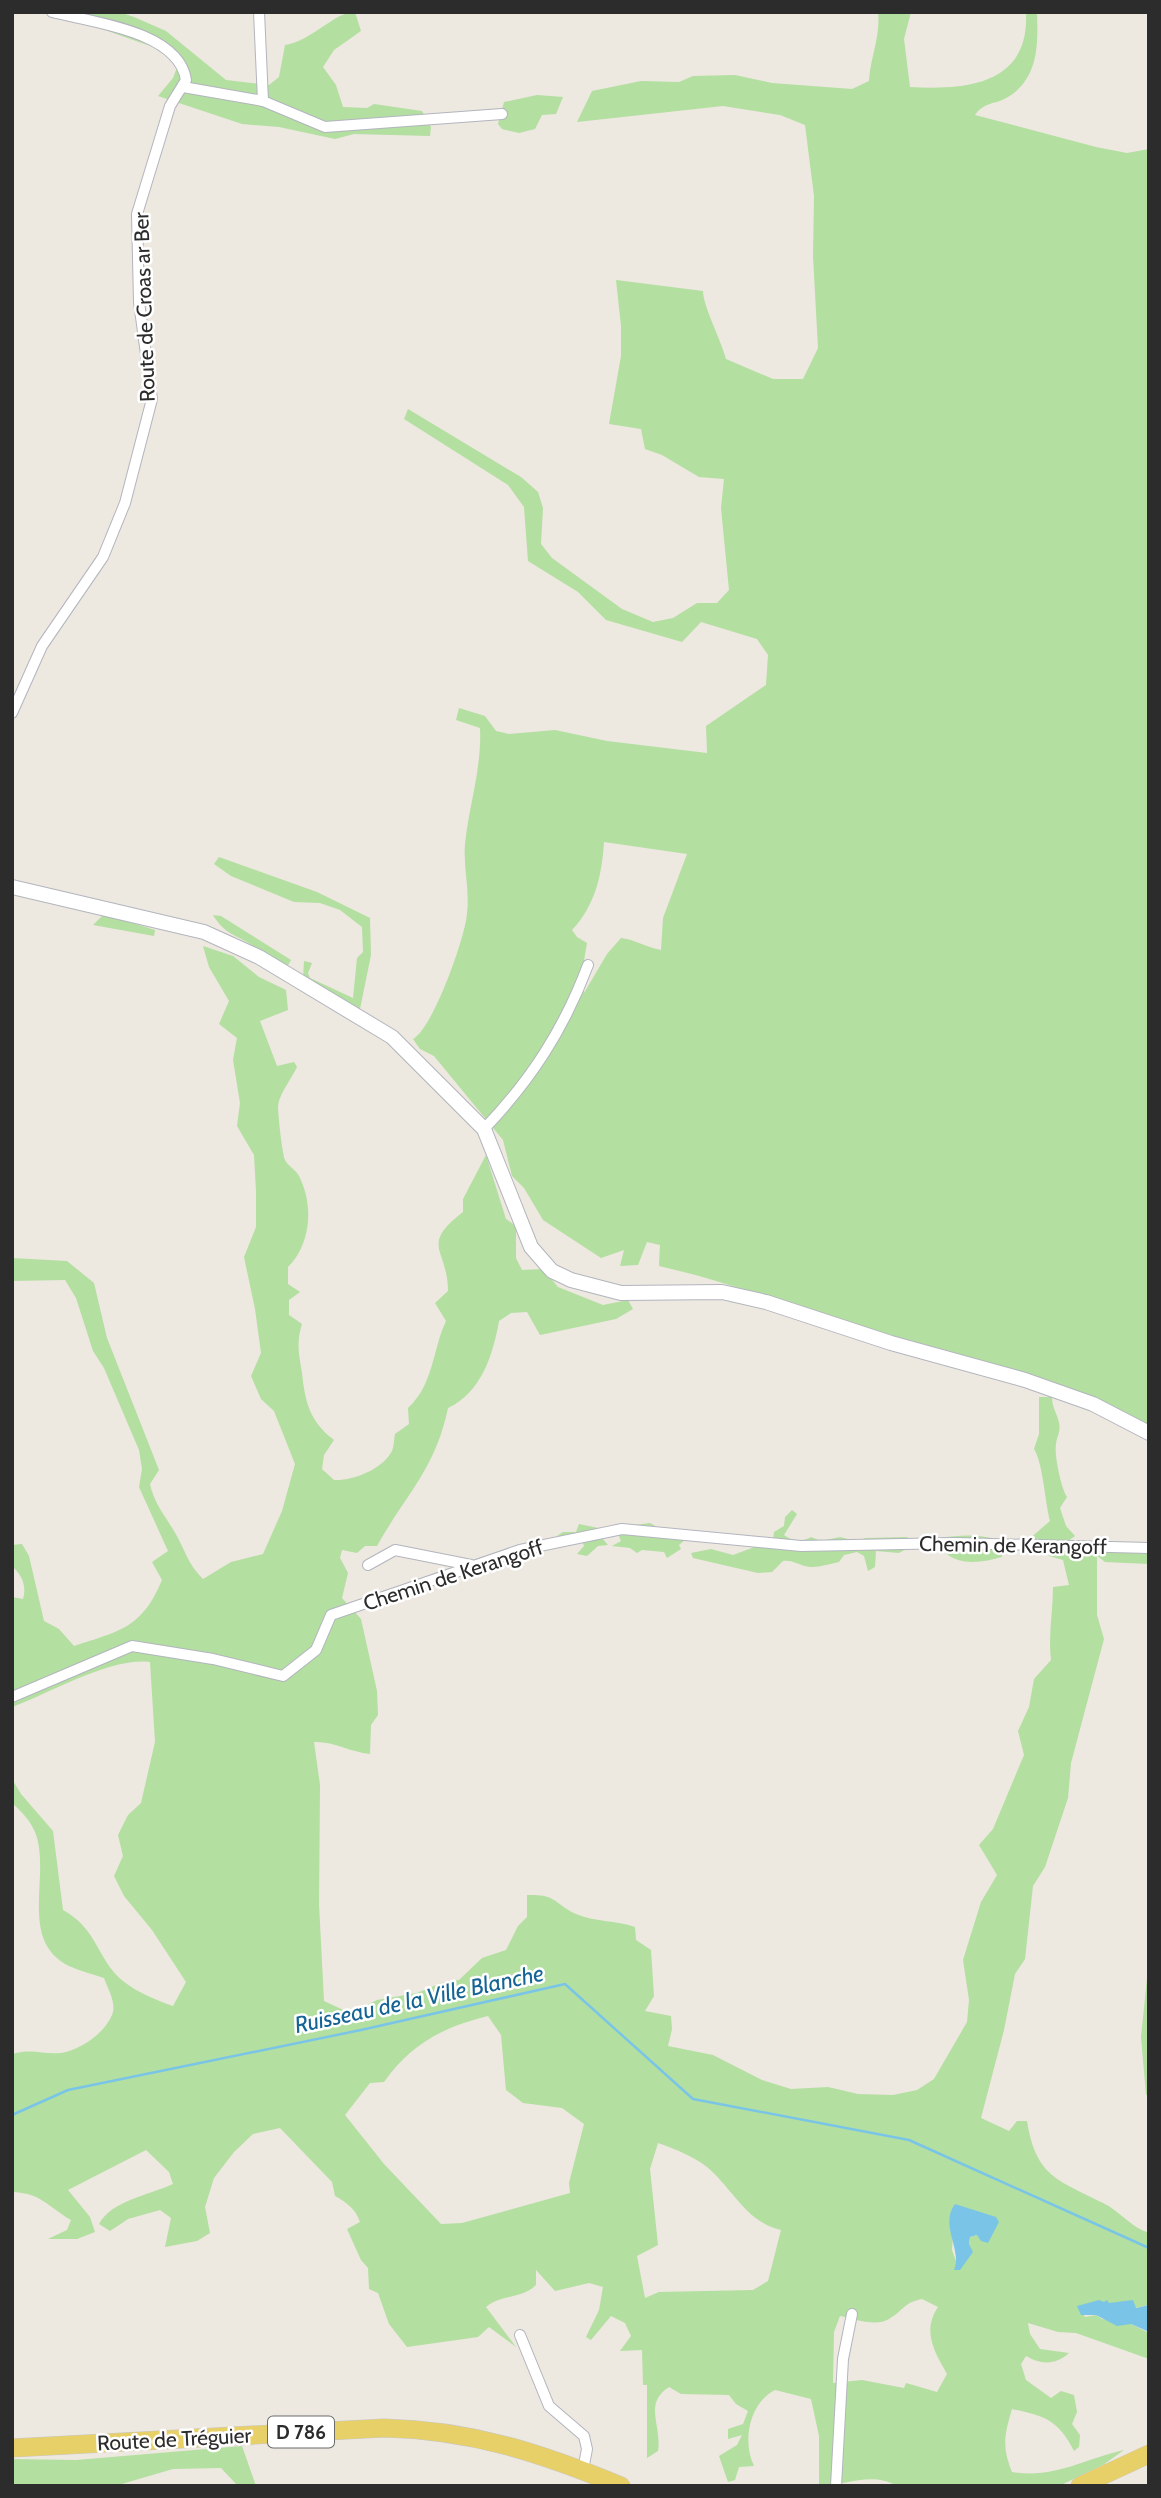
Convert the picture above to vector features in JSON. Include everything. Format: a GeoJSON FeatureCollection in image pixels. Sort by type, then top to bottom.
{"type":"FeatureCollection","features":[{"type":"Feature","properties":{"kind":"main road","name":"Route de Tréguier"},"geometry":{"type":"LineString","coordinates":[[12,2448],[384,2428],[434,2429],[522,2448],[587,2476],[621,2486]]}},
{"type":"Feature","properties":{"kind":"main road"},"geometry":{"type":"LineString","coordinates":[[1080,2486],[1149,2454]]}},
{"type":"Feature","properties":{"kind":"street"},"geometry":{"type":"LineString","coordinates":[[52,12],[143,35],[159,44],[174,56],[185,73],[183,87],[263,101],[325,127],[502,114]]}},
{"type":"Feature","properties":{"kind":"street"},"geometry":{"type":"LineString","coordinates":[[259,12],[263,101]]}},
{"type":"Feature","properties":{"kind":"street","name":"Route de Croas ar Ber"},"geometry":{"type":"LineString","coordinates":[[12,713],[42,646],[103,557],[125,503],[152,399],[139,302],[137,214],[170,106],[183,87]]}},
{"type":"Feature","properties":{"kind":"street"},"geometry":{"type":"LineString","coordinates":[[12,887],[180,925],[259,957],[392,1037],[484,1129],[531,1247],[552,1271],[571,1280],[621,1293],[722,1292],[766,1302],[891,1343],[1025,1380],[1093,1404],[1149,1433]]}},
{"type":"Feature","properties":{"kind":"street"},"geometry":{"type":"LineString","coordinates":[[484,1129],[517,1094],[571,1011],[588,965]]}},
{"type":"Feature","properties":{"kind":"street","name":"Chemin de Kerangoff"},"geometry":{"type":"LineString","coordinates":[[12,1697],[132,1646],[213,1659],[283,1676],[316,1650],[331,1615],[520,1550],[622,1529],[801,1546],[954,1543],[1149,1548]]}},
{"type":"Feature","properties":{"kind":"street"},"geometry":{"type":"LineString","coordinates":[[368,1565],[395,1550],[473,1566]]}},
{"type":"Feature","properties":{"kind":"street"},"geometry":{"type":"LineString","coordinates":[[836,2486],[843,2359],[852,2315]]}},
{"type":"Feature","properties":{"kind":"street"},"geometry":{"type":"LineString","coordinates":[[520,2335],[550,2406],[584,2436],[587,2476]]}},
{"type":"Feature","properties":{"kind":"green space"},"geometry":{"type":"Polygon","coordinates":[[[62,12],[119,12],[134,17],[166,31],[226,80],[269,85],[279,77],[285,45],[304,38],[347,13],[355,12],[361,31],[334,50],[323,67],[336,85],[343,107],[367,108],[374,104],[422,111],[431,127],[430,136],[354,134],[335,139],[279,127],[242,124],[158,96],[173,78],[181,57],[62,12]]]}},
{"type":"Feature","properties":{"kind":"green space"},"geometry":{"type":"Polygon","coordinates":[[[878,12],[911,12],[904,39],[910,87],[952,87],[990,78],[1006,69],[1017,55],[1024,36],[1026,12],[1037,12],[1036,48],[1026,80],[1008,97],[986,105],[975,115],[1096,147],[1127,153],[1149,149],[1149,1428],[1111,1408],[1035,1377],[659,1266],[660,1245],[647,1242],[638,1265],[620,1266],[624,1250],[601,1258],[543,1220],[524,1188],[512,1176],[503,1140],[434,1056],[420,1049],[413,1039],[430,1018],[438,1001],[454,961],[467,914],[465,844],[479,758],[480,728],[456,720],[459,708],[485,716],[496,731],[509,734],[555,730],[607,741],[707,753],[706,726],[766,685],[768,655],[757,639],[701,622],[682,642],[606,620],[578,592],[528,561],[524,507],[508,485],[404,419],[408,409],[521,477],[538,492],[543,508],[541,544],[552,558],[622,609],[653,622],[673,618],[697,603],[717,603],[729,590],[721,508],[724,479],[699,477],[662,455],[645,449],[641,429],[609,424],[621,356],[616,280],[703,291],[726,359],[773,379],[803,379],[818,348],[813,256],[814,196],[805,125],[780,115],[723,106],[577,122],[592,91],[641,81],[679,82],[693,76],[735,75],[772,83],[852,89],[869,81],[879,21],[878,12]],[[604,842],[592,900],[572,930],[587,943],[582,972],[584,993],[607,954],[621,938],[661,950],[663,918],[687,854],[604,842]]]}},
{"type":"Feature","properties":{"kind":"green space"},"geometry":{"type":"Polygon","coordinates":[[[537,95],[563,97],[556,114],[542,115],[535,129],[519,133],[502,129],[498,124],[504,102],[537,95]]]}},
{"type":"Feature","properties":{"kind":"green space"},"geometry":{"type":"Polygon","coordinates":[[[219,857],[317,892],[370,918],[371,955],[360,1009],[355,1011],[303,979],[304,961],[312,963],[308,973],[310,978],[353,998],[357,958],[363,952],[362,927],[340,910],[320,903],[294,902],[231,876],[214,864],[219,857]]]}},
{"type":"Feature","properties":{"kind":"green space"},"geometry":{"type":"Polygon","coordinates":[[[104,914],[155,930],[154,936],[93,925],[104,914]]]}},
{"type":"Feature","properties":{"kind":"green space"},"geometry":{"type":"Polygon","coordinates":[[[213,915],[221,916],[291,960],[286,969],[227,931],[213,915]]]}},
{"type":"Feature","properties":{"kind":"green space"},"geometry":{"type":"Polygon","coordinates":[[[203,946],[233,956],[259,977],[286,990],[288,1010],[260,1021],[277,1066],[294,1062],[297,1067],[278,1106],[284,1156],[304,1187],[308,1211],[306,1236],[296,1258],[288,1267],[288,1284],[300,1292],[289,1300],[289,1315],[302,1324],[299,1354],[310,1411],[319,1426],[334,1440],[324,1455],[322,1469],[334,1480],[358,1476],[381,1464],[392,1451],[395,1434],[409,1424],[408,1408],[417,1399],[428,1378],[446,1321],[435,1303],[448,1291],[439,1241],[450,1223],[463,1212],[463,1199],[486,1155],[506,1219],[516,1226],[516,1258],[522,1270],[543,1269],[558,1287],[603,1305],[628,1300],[633,1309],[616,1319],[540,1335],[527,1312],[511,1313],[499,1321],[484,1372],[469,1393],[448,1408],[436,1448],[377,1546],[365,1546],[357,1553],[342,1550],[340,1558],[348,1573],[342,1598],[361,1619],[377,1691],[378,1715],[371,1725],[370,1754],[314,1742],[320,1785],[319,1904],[324,2001],[350,2013],[377,2000],[417,1993],[441,1983],[459,1980],[482,1958],[506,1950],[518,1926],[527,1917],[527,1895],[544,1896],[583,1917],[635,1927],[636,1940],[651,1950],[654,1996],[645,2011],[671,2016],[672,2029],[668,2046],[713,2055],[762,2080],[791,2089],[828,2087],[858,2094],[893,2095],[917,2090],[934,2079],[967,2022],[969,2000],[963,1960],[981,1902],[997,1875],[979,1845],[993,1829],[1024,1755],[1018,1731],[1029,1707],[1034,1679],[1051,1660],[1053,1587],[1069,1585],[1063,1560],[1049,1556],[1048,1550],[1028,1540],[1050,1521],[1042,1473],[1034,1449],[1039,1434],[1039,1397],[1052,1397],[1059,1423],[1056,1455],[1060,1479],[1067,1497],[1060,1508],[1066,1526],[1075,1536],[1068,1541],[1149,1544],[1149,1564],[1105,1562],[1097,1556],[1097,1615],[1104,1639],[1071,1763],[1068,1798],[1045,1867],[1033,1886],[1025,1959],[1015,1974],[1004,2030],[981,2118],[1009,2131],[1017,2121],[1027,2121],[1036,2154],[1052,2174],[1109,2206],[1136,2227],[1149,2233],[1149,2305],[1135,2308],[1104,2302],[1078,2306],[1085,2317],[1096,2315],[1102,2319],[1131,2324],[1149,2333],[1149,2359],[1076,2333],[1058,2332],[1028,2323],[1030,2334],[1040,2349],[1069,2353],[1059,2360],[1048,2362],[1026,2356],[1021,2364],[1026,2380],[1051,2398],[1061,2391],[1074,2395],[1077,2412],[1072,2424],[1080,2435],[1079,2447],[1074,2451],[1056,2426],[1033,2414],[1012,2409],[1007,2427],[1005,2448],[1012,2472],[1042,2473],[1124,2450],[1103,2465],[1059,2486],[897,2486],[868,2479],[819,2486],[819,2436],[811,2399],[775,2390],[759,2404],[750,2424],[749,2446],[754,2466],[739,2467],[735,2480],[728,2482],[719,2456],[737,2445],[742,2435],[728,2439],[728,2429],[743,2424],[748,2411],[736,2404],[729,2395],[681,2394],[669,2387],[657,2400],[655,2408],[658,2451],[647,2458],[647,2385],[643,2385],[642,2350],[620,2351],[631,2336],[625,2323],[611,2316],[591,2340],[586,2337],[599,2310],[603,2287],[589,2283],[555,2291],[536,2270],[536,2285],[486,2307],[516,2347],[489,2327],[478,2337],[407,2347],[389,2324],[378,2293],[369,2289],[368,2268],[361,2260],[347,2229],[360,2222],[356,2213],[347,2203],[335,2196],[332,2182],[280,2128],[253,2134],[234,2152],[214,2178],[205,2207],[210,2233],[197,2241],[165,2247],[171,2218],[160,2210],[128,2219],[110,2231],[99,2224],[121,2204],[173,2184],[169,2172],[146,2150],[68,2190],[90,2217],[95,2232],[77,2239],[48,2239],[67,2230],[71,2220],[37,2198],[12,2192],[12,2054],[61,2053],[76,2048],[103,2029],[112,2015],[113,2006],[104,1978],[69,1966],[53,1954],[44,1940],[39,1905],[39,1849],[31,1824],[12,1803],[12,1779],[21,1794],[53,1831],[63,1910],[91,1935],[114,1973],[135,1989],[173,2006],[186,1982],[152,1930],[124,1896],[114,1876],[123,1856],[118,1835],[128,1815],[141,1803],[155,1742],[150,1662],[134,1662],[99,1670],[12,1707],[12,1597],[23,1599],[24,1585],[12,1566],[12,1545],[22,1544],[29,1556],[44,1621],[59,1629],[74,1646],[117,1631],[137,1618],[154,1596],[162,1580],[152,1562],[168,1551],[139,1487],[142,1469],[139,1450],[104,1368],[93,1351],[76,1298],[65,1280],[12,1281],[12,1258],[67,1261],[94,1283],[107,1338],[159,1470],[150,1484],[152,1492],[189,1561],[203,1579],[231,1562],[263,1554],[282,1511],[295,1464],[274,1411],[261,1399],[251,1376],[261,1353],[244,1257],[256,1227],[254,1155],[237,1126],[240,1103],[233,1060],[237,1038],[219,1024],[229,1001],[209,967],[203,946]],[[488,2016],[457,2026],[417,2047],[384,2082],[370,2083],[345,2115],[384,2164],[441,2224],[462,2223],[570,2193],[569,2183],[584,2124],[562,2108],[523,2103],[506,2090],[501,2035],[488,2016]],[[658,2143],[650,2169],[658,2245],[637,2256],[645,2298],[659,2292],[753,2290],[768,2281],[781,2230],[758,2220],[707,2167],[684,2153],[658,2143]],[[955,2204],[952,2250],[957,2264],[967,2260],[970,2237],[977,2235],[964,2208],[955,2204]],[[922,2299],[884,2321],[865,2322],[840,2316],[834,2332],[833,2383],[862,2380],[904,2388],[906,2383],[937,2392],[947,2374],[934,2349],[930,2333],[933,2316],[938,2307],[922,2299]]]}},
{"type":"Feature","properties":{"kind":"green space"},"geometry":{"type":"Polygon","coordinates":[[[792,1510],[797,1514],[784,1535],[794,1540],[811,1537],[821,1541],[840,1537],[856,1541],[866,1538],[907,1537],[911,1541],[975,1536],[997,1540],[996,1548],[1002,1551],[1002,1557],[969,1562],[953,1558],[940,1547],[908,1548],[899,1553],[876,1551],[875,1567],[868,1571],[864,1556],[857,1552],[844,1555],[839,1562],[818,1567],[783,1561],[772,1572],[758,1573],[693,1558],[691,1553],[711,1549],[733,1555],[773,1540],[774,1532],[784,1526],[785,1517],[792,1510]]]}},
{"type":"Feature","properties":{"kind":"green space"},"geometry":{"type":"Polygon","coordinates":[[[650,1523],[687,1538],[679,1545],[681,1549],[667,1558],[664,1552],[642,1550],[637,1553],[630,1548],[612,1546],[621,1541],[618,1534],[602,1538],[608,1545],[598,1546],[587,1556],[577,1554],[584,1546],[582,1541],[557,1536],[563,1532],[576,1532],[579,1524],[603,1529],[650,1523]]]}},
{"type":"Feature","properties":{"kind":"green space"},"geometry":{"type":"Polygon","coordinates":[[[1149,1959],[1149,2094],[1146,2095],[1141,2037],[1149,1959]]]}},
{"type":"Feature","properties":{"kind":"green space"},"geometry":{"type":"Polygon","coordinates":[[[242,2446],[256,2486],[238,2486],[221,2468],[173,2469],[115,2486],[12,2486],[12,2459],[76,2460],[242,2446]]]}},
{"type":"Feature","properties":{"kind":"water"},"geometry":{"type":"Polygon","coordinates":[[[955,2204],[996,2217],[999,2222],[988,2243],[981,2241],[977,2235],[970,2237],[969,2244],[973,2252],[960,2270],[954,2270],[956,2255],[949,2220],[955,2204]]]}},
{"type":"Feature","properties":{"kind":"water"},"geometry":{"type":"Polygon","coordinates":[[[1107,2300],[1109,2303],[1133,2300],[1136,2308],[1149,2305],[1149,2332],[1131,2324],[1117,2326],[1096,2315],[1081,2315],[1077,2306],[1107,2300]]]}},
{"type":"Feature","properties":{"kind":"waterway","name":"Ruisseau de la Ville Blanche"},"geometry":{"type":"LineString","coordinates":[[12,2115],[68,2090],[361,2030],[565,1984],[693,2099],[909,2140],[1149,2248]]}}]}
